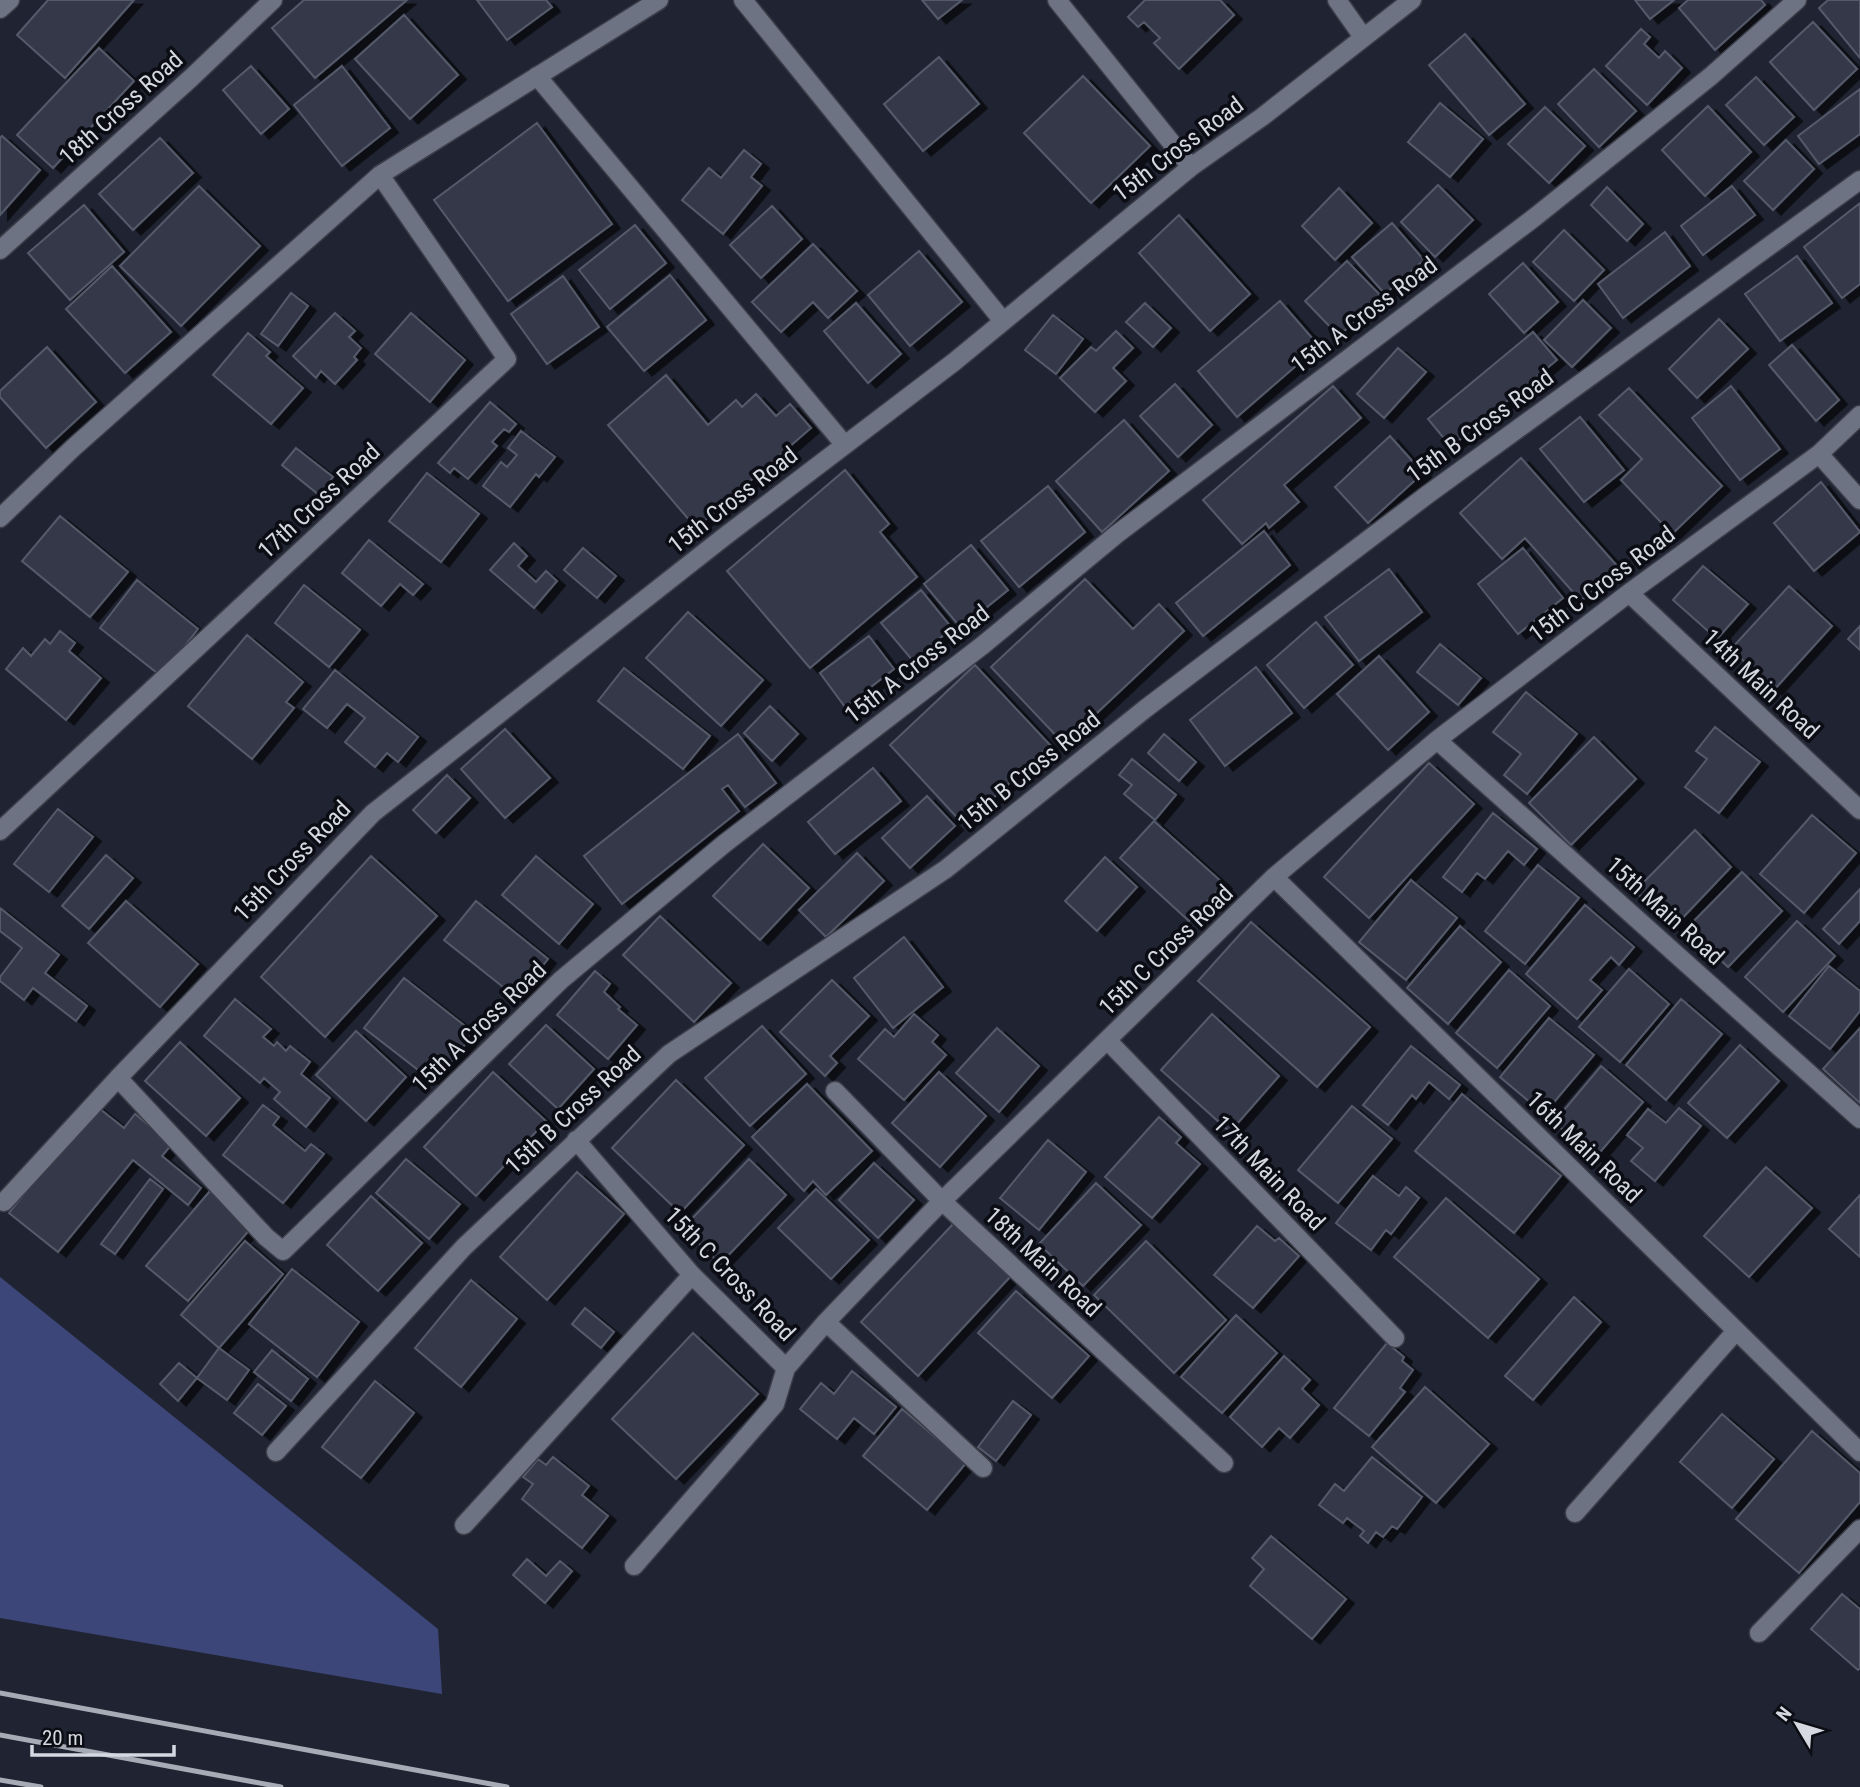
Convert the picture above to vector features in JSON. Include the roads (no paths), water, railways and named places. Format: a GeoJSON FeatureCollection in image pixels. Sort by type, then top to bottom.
{"type":"FeatureCollection","features":[{"type":"Feature","properties":{"kind":"street"},"geometry":{"type":"LineString","coordinates":[[0,9],[10,0]]}},
{"type":"Feature","properties":{"kind":"street","name":"18th Cross Road"},"geometry":{"type":"LineString","coordinates":[[0,250],[191,78],[273,0]]}},
{"type":"Feature","properties":{"kind":"street"},"geometry":{"type":"LineString","coordinates":[[0,519],[73,448],[380,175],[659,0]]}},
{"type":"Feature","properties":{"kind":"street"},"geometry":{"type":"LineString","coordinates":[[743,0],[1003,321]]}},
{"type":"Feature","properties":{"kind":"street"},"geometry":{"type":"LineString","coordinates":[[1057,0],[1191,167]]}},
{"type":"Feature","properties":{"kind":"street"},"geometry":{"type":"LineString","coordinates":[[1337,0],[1363,37]]}},
{"type":"Feature","properties":{"kind":"street","name":"15th Cross Road"},"geometry":{"type":"LineString","coordinates":[[4,1202],[118,1078],[373,813],[844,444],[954,362],[1191,167],[1262,117],[1412,0]]}},
{"type":"Feature","properties":{"kind":"street","name":"15th A Cross Road"},"geometry":{"type":"LineString","coordinates":[[118,1078],[283,1251],[561,981],[724,844],[983,645],[1117,534],[1535,217],[1711,76],[1797,0]]}},
{"type":"Feature","properties":{"kind":"street"},"geometry":{"type":"LineString","coordinates":[[537,76],[844,444]]}},
{"type":"Feature","properties":{"kind":"street","name":"17th Cross Road"},"geometry":{"type":"LineString","coordinates":[[0,831],[507,359],[380,175]]}},
{"type":"Feature","properties":{"kind":"street","name":"15th B Cross Road"},"geometry":{"type":"LineString","coordinates":[[276,1452],[464,1247],[669,1054],[946,869],[1145,709],[1427,495],[1860,180]]}},
{"type":"Feature","properties":{"kind":"street","name":"15th C Cross Road"},"geometry":{"type":"LineString","coordinates":[[576,1140],[692,1275],[786,1368],[825,1322],[942,1201],[1274,877],[1437,740],[1629,593],[1819,454],[1860,415]]}},
{"type":"Feature","properties":{"kind":"street"},"geometry":{"type":"LineString","coordinates":[[1819,454],[1860,500]]}},
{"type":"Feature","properties":{"kind":"street","name":"14th Main Road"},"geometry":{"type":"LineString","coordinates":[[1629,593],[1860,810]]}},
{"type":"Feature","properties":{"kind":"street","name":"15th Main Road"},"geometry":{"type":"LineString","coordinates":[[1437,740],[1860,1119]]}},
{"type":"Feature","properties":{"kind":"street","name":"16th Main Road"},"geometry":{"type":"LineString","coordinates":[[1274,877],[1860,1452]]}},
{"type":"Feature","properties":{"kind":"street","name":"17th Main Road"},"geometry":{"type":"LineString","coordinates":[[1108,1041],[1395,1338]]}},
{"type":"Feature","properties":{"kind":"street","name":"18th Main Road"},"geometry":{"type":"LineString","coordinates":[[835,1091],[942,1201],[1224,1463]]}},
{"type":"Feature","properties":{"kind":"street"},"geometry":{"type":"LineString","coordinates":[[464,1525],[692,1275]]}},
{"type":"Feature","properties":{"kind":"street"},"geometry":{"type":"LineString","coordinates":[[825,1322],[983,1468]]}},
{"type":"Feature","properties":{"kind":"street"},"geometry":{"type":"LineString","coordinates":[[1575,1513],[1736,1331]]}},
{"type":"Feature","properties":{"kind":"street"},"geometry":{"type":"LineString","coordinates":[[634,1566],[775,1404],[786,1368]]}},
{"type":"Feature","properties":{"kind":"street"},"geometry":{"type":"LineString","coordinates":[[1759,1633],[1860,1529]]}},
{"type":"Feature","properties":{"kind":"railway"},"geometry":{"type":"LineString","coordinates":[[0,1693],[507,1787]]}},
{"type":"Feature","properties":{"kind":"railway"},"geometry":{"type":"LineString","coordinates":[[0,1735],[281,1787]]}},
{"type":"Feature","properties":{"kind":"railway"},"geometry":{"type":"LineString","coordinates":[[0,1780],[41,1787]]}}]}
